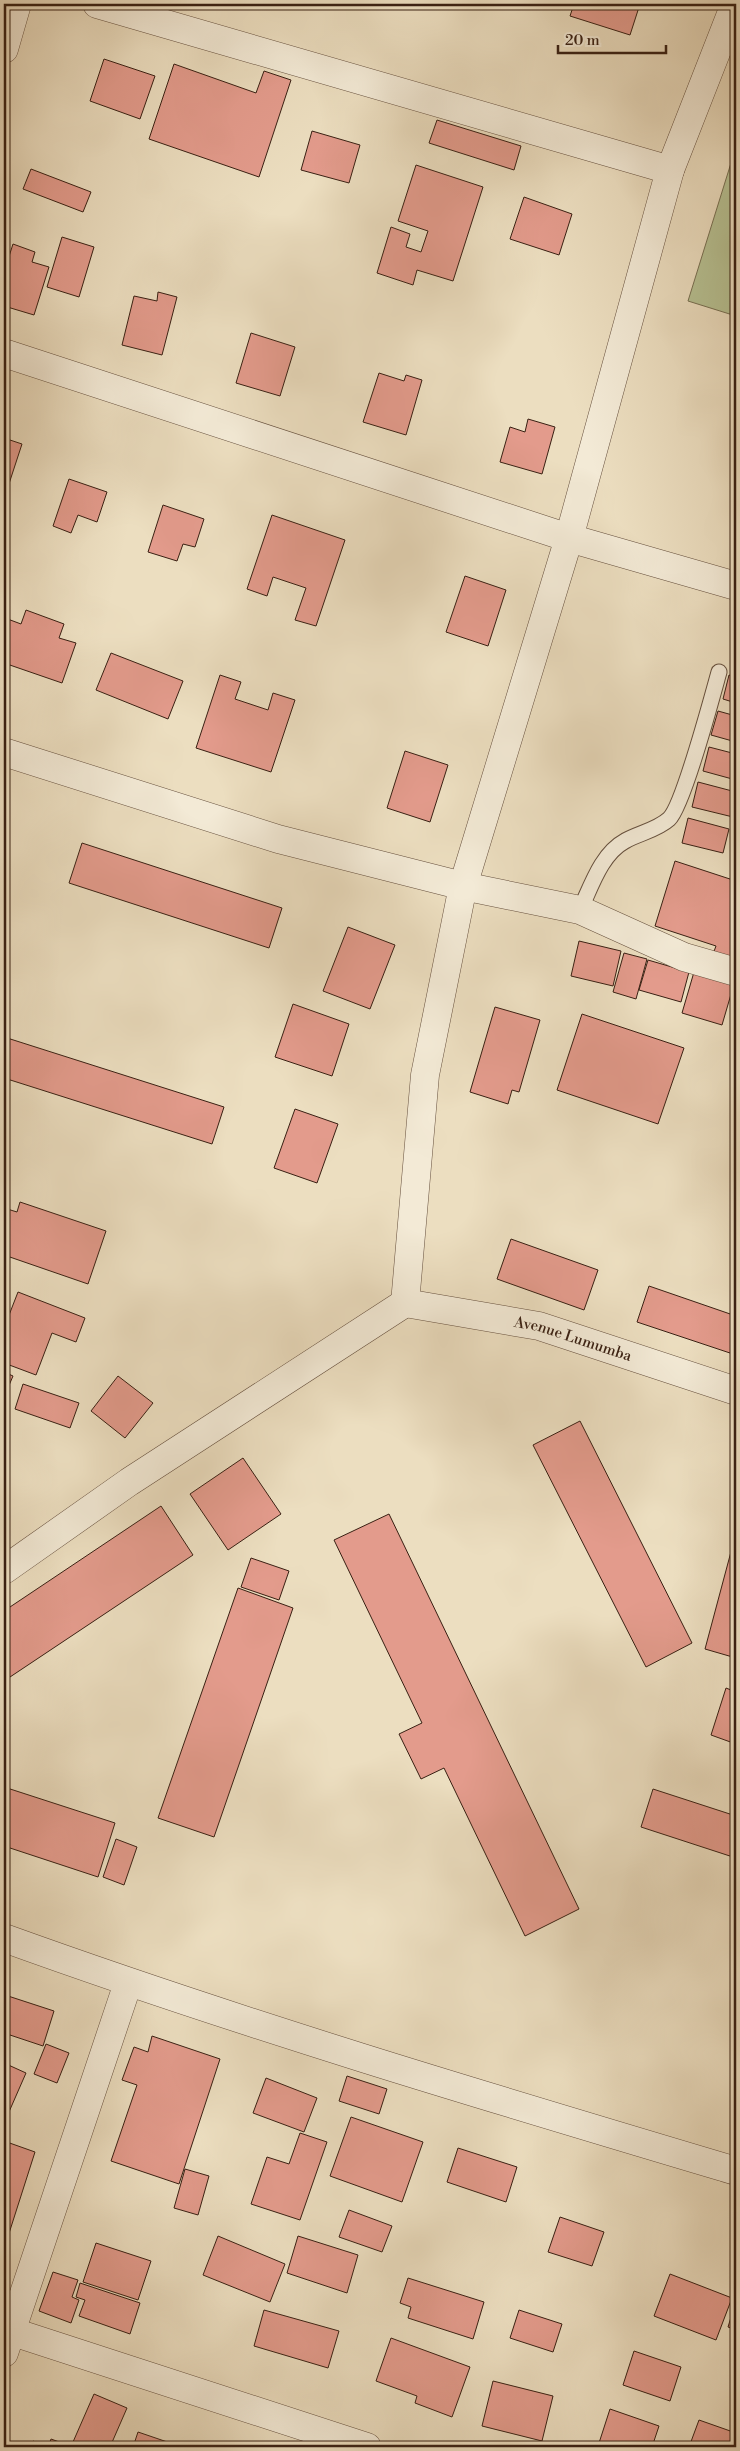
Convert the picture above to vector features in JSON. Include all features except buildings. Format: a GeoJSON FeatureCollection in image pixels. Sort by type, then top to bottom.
{"type":"FeatureCollection","features":[{"type":"Feature","properties":{"kind":"street"},"geometry":{"type":"LineString","coordinates":[[4,49],[17,4]]}},
{"type":"Feature","properties":{"kind":"street"},"geometry":{"type":"LineString","coordinates":[[97,4],[670,170]]}},
{"type":"Feature","properties":{"kind":"street"},"geometry":{"type":"LineString","coordinates":[[4,1570],[129,1482],[405,1303],[425,1075],[463,886],[569,538],[670,170],[735,4]]}},
{"type":"Feature","properties":{"kind":"street"},"geometry":{"type":"LineString","coordinates":[[4,353],[569,538],[736,586]]}},
{"type":"Feature","properties":{"kind":"street"},"geometry":{"type":"LineString","coordinates":[[4,752],[278,839],[463,886],[580,910],[684,956],[736,972]]}},
{"type":"Feature","properties":{"kind":"street","name":"Avenue Lumumba"},"geometry":{"type":"LineString","coordinates":[[405,1303],[539,1326],[736,1391]]}},
{"type":"Feature","properties":{"kind":"street"},"geometry":{"type":"LineString","coordinates":[[4,1938],[128,1983],[507,2103],[736,2171]]}},
{"type":"Feature","properties":{"kind":"street"},"geometry":{"type":"LineString","coordinates":[[128,1983],[6,2338],[367,2447]]}},
{"type":"Feature","properties":{"kind":"lane"},"geometry":{"type":"LineString","coordinates":[[580,910],[604,861],[624,842],[649,832],[670,818],[683,791],[719,672]]}},
{"type":"Feature","properties":{"kind":"green space"},"geometry":{"type":"Polygon","coordinates":[[[736,147],[736,316],[688,301],[736,147]]]}}]}
